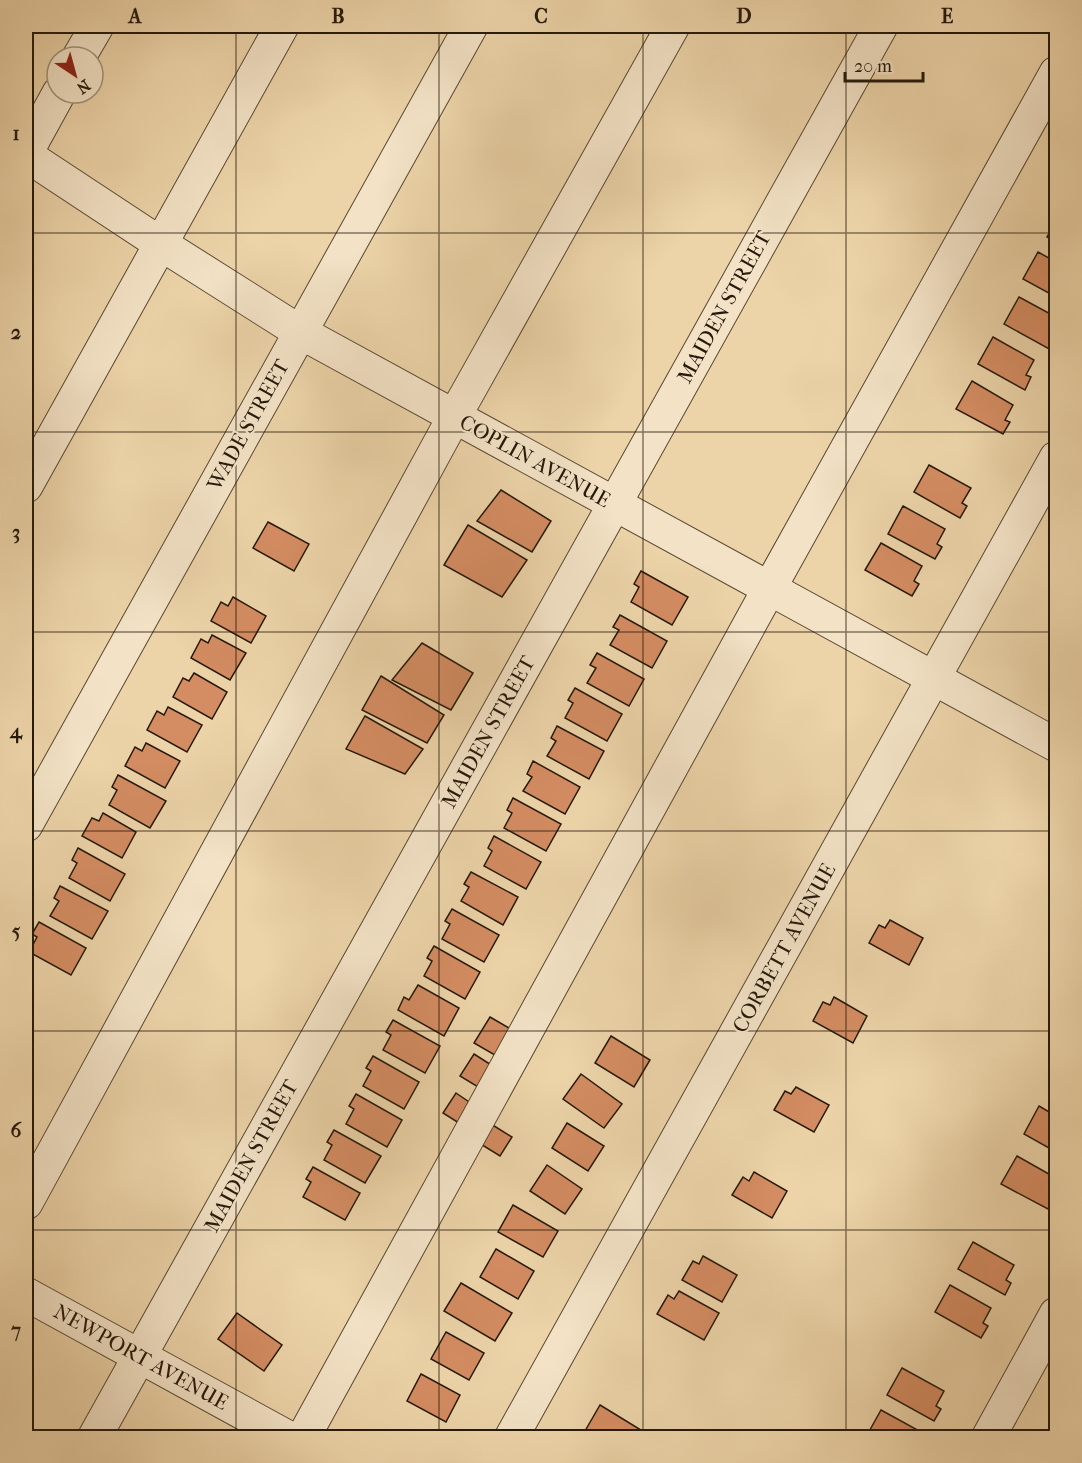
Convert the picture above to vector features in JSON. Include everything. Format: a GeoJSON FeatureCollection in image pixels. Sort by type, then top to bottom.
{"type":"FeatureCollection","features":[{"type":"Feature","properties":{"kind":"street"},"geometry":{"type":"LineString","coordinates":[[86,45],[97,26]]}},
{"type":"Feature","properties":{"kind":"street"},"geometry":{"type":"LineString","coordinates":[[26,486],[282,26]]}},
{"type":"Feature","properties":{"kind":"street","name":"WADE STREET"},"geometry":{"type":"LineString","coordinates":[[26,825],[471,26]]}},
{"type":"Feature","properties":{"kind":"street"},"geometry":{"type":"LineString","coordinates":[[26,1203],[454,417],[673,26]]}},
{"type":"Feature","properties":{"kind":"street","name":"MAIDEN STREET"},"geometry":{"type":"LineString","coordinates":[[94,1437],[881,26]]}},
{"type":"Feature","properties":{"kind":"street"},"geometry":{"type":"LineString","coordinates":[[303,1437],[1056,73]]}},
{"type":"Feature","properties":{"kind":"street"},"geometry":{"type":"LineString","coordinates":[[26,154],[53,105]]}},
{"type":"Feature","properties":{"kind":"street","name":"COPLIN AVENUE"},"geometry":{"type":"LineString","coordinates":[[26,154],[161,244],[300,332],[1056,745]]}},
{"type":"Feature","properties":{"kind":"street","name":"CORBETT AVENUE"},"geometry":{"type":"LineString","coordinates":[[511,1437],[1056,458]]}},
{"type":"Feature","properties":{"kind":"street","name":"NEWPORT AVENUE"},"geometry":{"type":"LineString","coordinates":[[26,1294],[289,1437]]}},
{"type":"Feature","properties":{"kind":"street"},"geometry":{"type":"LineString","coordinates":[[988,1437],[1056,1314]]}},
{"type":"Feature","properties":{"kind":"building"},"geometry":{"type":"Polygon","coordinates":[[[1056,221],[1056,242],[1047,237],[1056,221]]]}},
{"type":"Feature","properties":{"kind":"building"},"geometry":{"type":"Polygon","coordinates":[[[1038,252],[1056,262],[1056,297],[1023,279],[1038,252]]]}},
{"type":"Feature","properties":{"kind":"building"},"geometry":{"type":"Polygon","coordinates":[[[1019,297],[1056,317],[1056,327],[1052,335],[1056,339],[1051,350],[1004,324],[1019,297]]]}},
{"type":"Feature","properties":{"kind":"building"},"geometry":{"type":"Polygon","coordinates":[[[993,337],[1034,360],[1026,375],[1031,377],[1025,390],[978,364],[993,337]]]}},
{"type":"Feature","properties":{"kind":"building"},"geometry":{"type":"Polygon","coordinates":[[[972,381],[1013,405],[1005,420],[1010,422],[1003,434],[956,409],[972,381]]]}},
{"type":"Feature","properties":{"kind":"building"},"geometry":{"type":"Polygon","coordinates":[[[929,465],[971,488],[962,503],[967,506],[960,518],[914,492],[929,465]]]}},
{"type":"Feature","properties":{"kind":"building"},"geometry":{"type":"Polygon","coordinates":[[[501,490],[551,521],[532,552],[477,521],[501,490]]]}},
{"type":"Feature","properties":{"kind":"building"},"geometry":{"type":"Polygon","coordinates":[[[903,506],[945,529],[937,544],[942,547],[935,559],[888,534],[903,506]]]}},
{"type":"Feature","properties":{"kind":"building"},"geometry":{"type":"Polygon","coordinates":[[[268,522],[309,544],[294,571],[253,548],[268,522]]]}},
{"type":"Feature","properties":{"kind":"building"},"geometry":{"type":"Polygon","coordinates":[[[468,525],[527,560],[502,597],[444,565],[468,525]]]}},
{"type":"Feature","properties":{"kind":"building"},"geometry":{"type":"Polygon","coordinates":[[[881,543],[922,566],[914,581],[919,584],[912,596],[865,570],[881,543]]]}},
{"type":"Feature","properties":{"kind":"building"},"geometry":{"type":"Polygon","coordinates":[[[641,571],[688,597],[672,625],[631,602],[639,587],[634,584],[641,571]]]}},
{"type":"Feature","properties":{"kind":"building"},"geometry":{"type":"Polygon","coordinates":[[[233,597],[266,616],[251,643],[211,621],[221,602],[228,606],[233,597]]]}},
{"type":"Feature","properties":{"kind":"building"},"geometry":{"type":"Polygon","coordinates":[[[620,615],[667,641],[652,668],[610,645],[619,630],[613,627],[620,615]]]}},
{"type":"Feature","properties":{"kind":"building"},"geometry":{"type":"Polygon","coordinates":[[[212,635],[246,653],[230,680],[191,658],[201,639],[208,643],[212,635]]]}},
{"type":"Feature","properties":{"kind":"building"},"geometry":{"type":"Polygon","coordinates":[[[422,643],[473,673],[451,710],[392,680],[422,643]]]}},
{"type":"Feature","properties":{"kind":"building"},"geometry":{"type":"Polygon","coordinates":[[[597,653],[644,679],[629,706],[587,683],[596,668],[590,665],[597,653]]]}},
{"type":"Feature","properties":{"kind":"building"},"geometry":{"type":"Polygon","coordinates":[[[194,673],[227,692],[212,719],[173,697],[183,678],[189,681],[194,673]]]}},
{"type":"Feature","properties":{"kind":"building"},"geometry":{"type":"Polygon","coordinates":[[[381,676],[444,715],[427,743],[362,710],[381,676]]]}},
{"type":"Feature","properties":{"kind":"building"},"geometry":{"type":"Polygon","coordinates":[[[575,688],[622,714],[607,741],[565,718],[573,703],[568,700],[575,688]]]}},
{"type":"Feature","properties":{"kind":"building"},"geometry":{"type":"Polygon","coordinates":[[[168,707],[202,725],[187,752],[147,730],[157,711],[164,715],[168,707]]]}},
{"type":"Feature","properties":{"kind":"building"},"geometry":{"type":"Polygon","coordinates":[[[365,716],[423,749],[405,774],[346,749],[365,716]]]}},
{"type":"Feature","properties":{"kind":"building"},"geometry":{"type":"Polygon","coordinates":[[[557,726],[604,751],[589,779],[547,756],[556,741],[551,738],[557,726]]]}},
{"type":"Feature","properties":{"kind":"building"},"geometry":{"type":"Polygon","coordinates":[[[146,743],[180,761],[165,788],[125,766],[135,747],[142,751],[146,743]]]}},
{"type":"Feature","properties":{"kind":"building"},"geometry":{"type":"Polygon","coordinates":[[[533,761],[580,787],[565,814],[523,791],[532,777],[527,774],[533,761]]]}},
{"type":"Feature","properties":{"kind":"building"},"geometry":{"type":"Polygon","coordinates":[[[118,775],[166,801],[150,828],[109,805],[117,790],[112,787],[118,775]]]}},
{"type":"Feature","properties":{"kind":"building"},"geometry":{"type":"Polygon","coordinates":[[[513,798],[561,824],[546,851],[504,828],[512,813],[507,810],[513,798]]]}},
{"type":"Feature","properties":{"kind":"building"},"geometry":{"type":"Polygon","coordinates":[[[103,813],[136,832],[122,858],[82,836],[92,818],[99,821],[103,813]]]}},
{"type":"Feature","properties":{"kind":"building"},"geometry":{"type":"Polygon","coordinates":[[[494,836],[541,862],[526,889],[484,866],[492,851],[488,848],[494,836]]]}},
{"type":"Feature","properties":{"kind":"building"},"geometry":{"type":"Polygon","coordinates":[[[78,848],[125,874],[110,901],[69,878],[77,863],[72,860],[78,848]]]}},
{"type":"Feature","properties":{"kind":"building"},"geometry":{"type":"Polygon","coordinates":[[[471,872],[518,897],[503,925],[461,901],[469,887],[464,884],[471,872]]]}},
{"type":"Feature","properties":{"kind":"building"},"geometry":{"type":"Polygon","coordinates":[[[60,886],[108,911],[92,939],[50,916],[59,901],[54,898],[60,886]]]}},
{"type":"Feature","properties":{"kind":"building"},"geometry":{"type":"Polygon","coordinates":[[[452,909],[499,935],[484,962],[442,939],[450,924],[445,921],[452,909]]]}},
{"type":"Feature","properties":{"kind":"building"},"geometry":{"type":"Polygon","coordinates":[[[890,920],[923,938],[909,965],[869,943],[879,925],[885,928],[890,920]]]}},
{"type":"Feature","properties":{"kind":"building"},"geometry":{"type":"Polygon","coordinates":[[[39,922],[86,948],[71,975],[29,952],[37,937],[32,934],[39,922]]]}},
{"type":"Feature","properties":{"kind":"building"},"geometry":{"type":"Polygon","coordinates":[[[434,946],[480,972],[465,999],[424,976],[432,961],[427,958],[434,946]]]}},
{"type":"Feature","properties":{"kind":"building"},"geometry":{"type":"Polygon","coordinates":[[[418,985],[459,1008],[444,1036],[398,1010],[404,997],[409,1000],[418,985]]]}},
{"type":"Feature","properties":{"kind":"building"},"geometry":{"type":"Polygon","coordinates":[[[834,997],[867,1016],[853,1043],[813,1021],[823,1002],[830,1005],[834,997]]]}},
{"type":"Feature","properties":{"kind":"building"},"geometry":{"type":"Polygon","coordinates":[[[490,1017],[516,1032],[500,1058],[474,1043],[490,1017]]]}},
{"type":"Feature","properties":{"kind":"building"},"geometry":{"type":"Polygon","coordinates":[[[393,1020],[440,1046],[425,1073],[383,1050],[391,1035],[386,1032],[393,1020]]]}},
{"type":"Feature","properties":{"kind":"building"},"geometry":{"type":"Polygon","coordinates":[[[611,1036],[650,1060],[634,1087],[595,1063],[611,1036]]]}},
{"type":"Feature","properties":{"kind":"building"},"geometry":{"type":"Polygon","coordinates":[[[474,1054],[496,1068],[483,1090],[460,1076],[474,1054]]]}},
{"type":"Feature","properties":{"kind":"building"},"geometry":{"type":"Polygon","coordinates":[[[373,1056],[419,1082],[404,1109],[363,1086],[371,1071],[366,1068],[373,1056]]]}},
{"type":"Feature","properties":{"kind":"building"},"geometry":{"type":"Polygon","coordinates":[[[581,1074],[622,1104],[604,1128],[563,1099],[581,1074]]]}},
{"type":"Feature","properties":{"kind":"building"},"geometry":{"type":"Polygon","coordinates":[[[796,1087],[829,1105],[814,1132],[774,1110],[785,1091],[791,1094],[796,1087]]]}},
{"type":"Feature","properties":{"kind":"building"},"geometry":{"type":"Polygon","coordinates":[[[456,1093],[475,1106],[462,1125],[443,1113],[456,1093]]]}},
{"type":"Feature","properties":{"kind":"building"},"geometry":{"type":"Polygon","coordinates":[[[356,1094],[402,1120],[387,1147],[346,1124],[354,1109],[349,1106],[356,1094]]]}},
{"type":"Feature","properties":{"kind":"building"},"geometry":{"type":"Polygon","coordinates":[[[1039,1106],[1056,1116],[1056,1152],[1024,1134],[1039,1106]]]}},
{"type":"Feature","properties":{"kind":"building"},"geometry":{"type":"Polygon","coordinates":[[[567,1123],[604,1146],[588,1171],[552,1148],[567,1123]]]}},
{"type":"Feature","properties":{"kind":"building"},"geometry":{"type":"Polygon","coordinates":[[[491,1124],[512,1137],[500,1156],[479,1143],[491,1124]]]}},
{"type":"Feature","properties":{"kind":"building"},"geometry":{"type":"Polygon","coordinates":[[[334,1130],[381,1156],[365,1183],[324,1160],[332,1145],[327,1142],[334,1130]]]}},
{"type":"Feature","properties":{"kind":"building"},"geometry":{"type":"Polygon","coordinates":[[[1017,1156],[1056,1178],[1050,1194],[1055,1197],[1048,1209],[1001,1184],[1017,1156]]]}},
{"type":"Feature","properties":{"kind":"building"},"geometry":{"type":"Polygon","coordinates":[[[547,1165],[582,1189],[565,1214],[530,1191],[547,1165]]]}},
{"type":"Feature","properties":{"kind":"building"},"geometry":{"type":"Polygon","coordinates":[[[313,1167],[360,1193],[345,1220],[303,1197],[311,1182],[306,1179],[313,1167]]]}},
{"type":"Feature","properties":{"kind":"building"},"geometry":{"type":"Polygon","coordinates":[[[754,1172],[787,1191],[772,1218],[732,1195],[743,1177],[749,1181],[754,1172]]]}},
{"type":"Feature","properties":{"kind":"building"},"geometry":{"type":"Polygon","coordinates":[[[513,1205],[558,1231],[543,1257],[498,1232],[513,1205]]]}},
{"type":"Feature","properties":{"kind":"building"},"geometry":{"type":"Polygon","coordinates":[[[973,1242],[1014,1265],[1006,1280],[1011,1283],[1005,1295],[958,1269],[973,1242]]]}},
{"type":"Feature","properties":{"kind":"building"},"geometry":{"type":"Polygon","coordinates":[[[496,1249],[534,1271],[518,1299],[480,1277],[496,1249]]]}},
{"type":"Feature","properties":{"kind":"building"},"geometry":{"type":"Polygon","coordinates":[[[703,1256],[737,1275],[722,1302],[682,1280],[693,1261],[699,1264],[703,1256]]]}},
{"type":"Feature","properties":{"kind":"building"},"geometry":{"type":"Polygon","coordinates":[[[461,1283],[512,1313],[495,1341],[444,1311],[461,1283]]]}},
{"type":"Feature","properties":{"kind":"building"},"geometry":{"type":"Polygon","coordinates":[[[950,1285],[991,1308],[983,1323],[988,1326],[981,1338],[935,1312],[950,1285]]]}},
{"type":"Feature","properties":{"kind":"building"},"geometry":{"type":"Polygon","coordinates":[[[679,1291],[719,1313],[704,1340],[657,1314],[668,1295],[674,1299],[679,1291]]]}},
{"type":"Feature","properties":{"kind":"building"},"geometry":{"type":"Polygon","coordinates":[[[237,1313],[282,1345],[264,1371],[218,1339],[237,1313]]]}},
{"type":"Feature","properties":{"kind":"building"},"geometry":{"type":"Polygon","coordinates":[[[446,1332],[484,1353],[469,1380],[431,1359],[446,1332]]]}},
{"type":"Feature","properties":{"kind":"building"},"geometry":{"type":"Polygon","coordinates":[[[902,1368],[944,1391],[936,1406],[941,1409],[934,1421],[887,1395],[902,1368]]]}},
{"type":"Feature","properties":{"kind":"building"},"geometry":{"type":"Polygon","coordinates":[[[421,1374],[460,1395],[446,1422],[407,1401],[421,1374]]]}},
{"type":"Feature","properties":{"kind":"building"},"geometry":{"type":"Polygon","coordinates":[[[600,1405],[654,1438],[596,1438],[585,1431],[600,1405]]]}},
{"type":"Feature","properties":{"kind":"building"},"geometry":{"type":"Polygon","coordinates":[[[881,1410],[923,1433],[920,1438],[866,1437],[881,1410]]]}}]}
